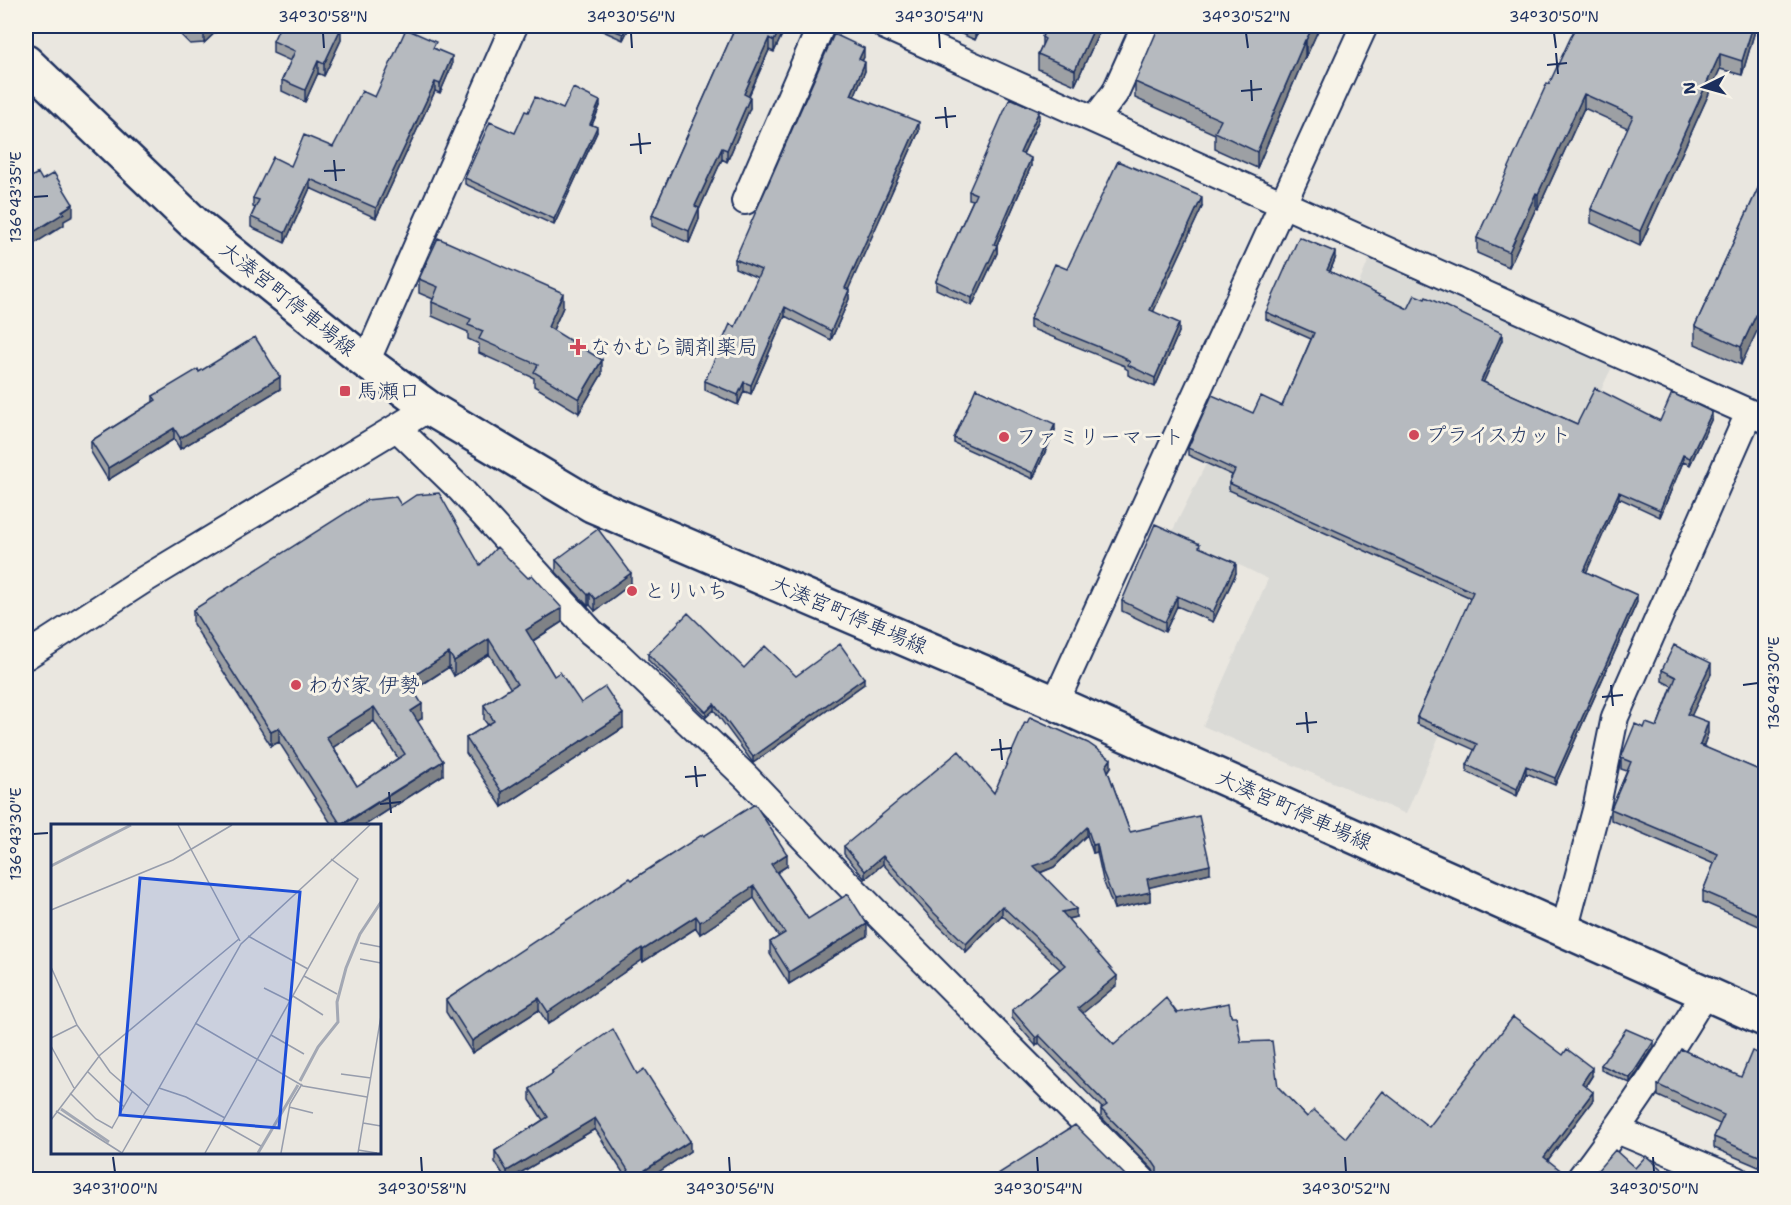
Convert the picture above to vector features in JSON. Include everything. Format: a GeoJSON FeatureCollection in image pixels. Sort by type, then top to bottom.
{"type":"FeatureCollection","features":[{"type":"Feature","properties":{"kind":"main road","name":"大湊宮町停車場線"},"geometry":{"type":"LineString","coordinates":[[26,62],[193,222],[366,362],[429,408],[592,505],[1055,703],[1766,1020]]}},
{"type":"Feature","properties":{"kind":"street"},"geometry":{"type":"LineString","coordinates":[[366,362],[514,26]]}},
{"type":"Feature","properties":{"kind":"street"},"geometry":{"type":"LineString","coordinates":[[746,201],[820,26]]}},
{"type":"Feature","properties":{"kind":"street"},"geometry":{"type":"LineString","coordinates":[[885,26],[1757,416],[1615,717],[1596,810],[1564,930]]}},
{"type":"Feature","properties":{"kind":"street"},"geometry":{"type":"LineString","coordinates":[[1095,119],[1115,93],[1145,26]]}},
{"type":"Feature","properties":{"kind":"street"},"geometry":{"type":"LineString","coordinates":[[1055,703],[1364,26]]}},
{"type":"Feature","properties":{"kind":"street"},"geometry":{"type":"LineString","coordinates":[[26,656],[142,581],[429,408]]}},
{"type":"Feature","properties":{"kind":"street"},"geometry":{"type":"LineString","coordinates":[[397,428],[461,490],[591,632],[612,649],[747,778],[843,879],[1142,1179]]}},
{"type":"Feature","properties":{"kind":"street"},"geometry":{"type":"LineString","coordinates":[[1579,1179],[1617,1130],[1669,1053],[1705,993]]}},
{"type":"Feature","properties":{"kind":"street"},"geometry":{"type":"LineString","coordinates":[[1617,1130],[1730,1178]]}},
{"type":"Feature","properties":{"kind":"shaded area"},"geometry":{"type":"Polygon","coordinates":[[[1373,250],[1615,361],[1495,605],[1406,814],[1203,726],[1268,579],[1172,532],[1206,464],[1273,488],[1373,250]]]}},
{"type":"Feature","properties":{"kind":"building"},"geometry":{"type":"Polygon","coordinates":[[[184,26],[209,26],[204,30],[190,31],[184,26]]]}},
{"type":"Feature","properties":{"kind":"building"},"geometry":{"type":"Polygon","coordinates":[[[280,26],[335,26],[341,28],[324,64],[318,61],[305,90],[282,80],[295,51],[273,41],[280,26]]]}},
{"type":"Feature","properties":{"kind":"building"},"geometry":{"type":"Polygon","coordinates":[[[603,26],[627,26],[623,34],[603,26]]]}},
{"type":"Feature","properties":{"kind":"building"},"geometry":{"type":"Polygon","coordinates":[[[736,26],[781,26],[774,41],[769,38],[744,94],[750,97],[727,150],[722,148],[695,206],[699,208],[689,231],[652,215],[736,26]]]}},
{"type":"Feature","properties":{"kind":"building"},"geometry":{"type":"Polygon","coordinates":[[[1047,26],[1095,26],[1075,70],[1038,54],[1045,39],[1042,37],[1047,26]]]}},
{"type":"Feature","properties":{"kind":"building"},"geometry":{"type":"Polygon","coordinates":[[[1159,26],[1313,26],[1257,152],[1215,132],[1221,120],[1135,82],[1159,26]]]}},
{"type":"Feature","properties":{"kind":"building"},"geometry":{"type":"Polygon","coordinates":[[[1576,26],[1753,26],[1742,61],[1720,54],[1640,231],[1591,209],[1633,116],[1584,94],[1509,252],[1477,238],[1547,83],[1549,84],[1576,26]]]}},
{"type":"Feature","properties":{"kind":"building"},"geometry":{"type":"Polygon","coordinates":[[[406,29],[436,42],[433,48],[452,56],[440,84],[435,82],[376,208],[310,179],[285,233],[251,217],[259,200],[253,198],[273,157],[291,166],[304,135],[333,147],[362,91],[375,97],[406,29]]]}},
{"type":"Feature","properties":{"kind":"building"},"geometry":{"type":"Polygon","coordinates":[[[834,34],[864,48],[859,59],[865,62],[851,95],[919,122],[845,288],[849,290],[831,331],[785,307],[751,385],[744,382],[738,395],[705,381],[730,324],[735,327],[761,270],[735,259],[834,34]]]}},
{"type":"Feature","properties":{"kind":"building"},"geometry":{"type":"Polygon","coordinates":[[[573,88],[600,101],[590,124],[597,127],[554,219],[465,178],[490,122],[515,133],[525,111],[528,112],[535,97],[563,109],[573,88]]]}},
{"type":"Feature","properties":{"kind":"building"},"geometry":{"type":"Polygon","coordinates":[[[1010,98],[1039,111],[1020,153],[1031,158],[994,244],[997,245],[972,298],[936,281],[976,194],[969,191],[1010,98]]]}},
{"type":"Feature","properties":{"kind":"building"},"geometry":{"type":"Polygon","coordinates":[[[1766,117],[1766,129],[1761,128],[1766,117]]]}},
{"type":"Feature","properties":{"kind":"building"},"geometry":{"type":"Polygon","coordinates":[[[1118,161],[1202,197],[1150,310],[1179,323],[1155,378],[1128,365],[1130,362],[1126,358],[1030,319],[1055,264],[1067,269],[1118,161]]]}},
{"type":"Feature","properties":{"kind":"building"},"geometry":{"type":"Polygon","coordinates":[[[1766,171],[1766,294],[1741,347],[1695,326],[1766,171]]]}},
{"type":"Feature","properties":{"kind":"building"},"geometry":{"type":"Polygon","coordinates":[[[38,173],[42,180],[54,173],[73,204],[62,211],[64,213],[26,237],[26,180],[38,173]]]}},
{"type":"Feature","properties":{"kind":"building"},"geometry":{"type":"Polygon","coordinates":[[[1299,237],[1335,252],[1327,270],[1408,309],[1415,295],[1425,299],[1426,297],[1502,333],[1481,381],[1577,424],[1595,388],[1660,421],[1672,393],[1712,412],[1690,458],[1683,455],[1660,510],[1619,492],[1584,571],[1637,595],[1555,778],[1526,766],[1517,789],[1467,765],[1477,744],[1417,717],[1473,592],[1229,483],[1235,470],[1188,448],[1212,395],[1253,413],[1261,396],[1282,406],[1314,333],[1266,312],[1299,237]]]}},
{"type":"Feature","properties":{"kind":"building"},"geometry":{"type":"Polygon","coordinates":[[[438,238],[563,293],[548,327],[602,360],[579,399],[534,372],[538,365],[479,339],[483,331],[468,325],[471,319],[432,302],[438,287],[419,279],[438,238]]]}},
{"type":"Feature","properties":{"kind":"building"},"geometry":{"type":"Polygon","coordinates":[[[255,337],[280,377],[180,438],[174,428],[108,468],[91,441],[156,400],[153,396],[198,369],[199,372],[255,337]]]}},
{"type":"Feature","properties":{"kind":"building","name":"ファミリーマート"},"geometry":{"type":"Polygon","coordinates":[[[976,388],[1055,424],[1033,473],[954,438],[976,388]]]}},
{"type":"Feature","properties":{"kind":"building"},"geometry":{"type":"Polygon","coordinates":[[[439,493],[480,565],[497,547],[528,578],[532,575],[562,608],[526,630],[554,676],[560,672],[581,703],[605,687],[623,714],[502,792],[466,738],[494,721],[484,705],[517,684],[489,639],[454,661],[449,653],[407,680],[422,704],[411,711],[443,761],[340,824],[279,728],[271,732],[193,610],[366,500],[396,497],[401,505],[416,495],[439,493]],[[374,707],[326,737],[357,786],[405,754],[374,707]]]}},
{"type":"Feature","properties":{"kind":"building"},"geometry":{"type":"Polygon","coordinates":[[[1155,524],[1236,563],[1213,612],[1177,596],[1165,622],[1122,601],[1155,524]]]}},
{"type":"Feature","properties":{"kind":"building"},"geometry":{"type":"Polygon","coordinates":[[[598,529],[631,573],[595,599],[590,593],[588,595],[556,560],[598,529]]]}},
{"type":"Feature","properties":{"kind":"building"},"geometry":{"type":"Polygon","coordinates":[[[688,613],[744,668],[765,646],[796,676],[840,644],[864,678],[753,757],[714,704],[706,712],[648,654],[688,613]]]}},
{"type":"Feature","properties":{"kind":"building"},"geometry":{"type":"Polygon","coordinates":[[[1674,645],[1711,663],[1687,714],[1708,722],[1700,745],[1766,773],[1766,906],[1761,916],[1703,891],[1718,854],[1611,809],[1631,762],[1621,758],[1635,724],[1644,728],[1646,723],[1657,727],[1676,677],[1662,670],[1674,645]]]}},
{"type":"Feature","properties":{"kind":"building"},"geometry":{"type":"Polygon","coordinates":[[[1030,717],[1088,743],[1111,759],[1106,766],[1130,832],[1199,816],[1210,865],[1147,879],[1150,892],[1114,900],[1103,872],[1097,844],[1093,845],[1087,827],[1054,859],[1034,866],[1076,909],[1062,912],[1117,976],[1078,1008],[1114,1045],[1166,998],[1177,1013],[1229,1003],[1231,1016],[1236,1016],[1241,1042],[1272,1041],[1278,1087],[1307,1117],[1314,1110],[1346,1138],[1383,1091],[1429,1127],[1513,1017],[1563,1055],[1567,1049],[1592,1068],[1582,1083],[1593,1092],[1544,1157],[1568,1179],[1154,1179],[1157,1175],[1157,1168],[1101,1109],[1107,1105],[1039,1035],[1036,1038],[1012,1010],[1065,965],[1002,906],[966,944],[931,910],[883,856],[865,871],[844,846],[959,751],[994,793],[1025,722],[1027,723],[1030,717]]]}},
{"type":"Feature","properties":{"kind":"building"},"geometry":{"type":"Polygon","coordinates":[[[755,804],[787,854],[771,864],[808,919],[848,894],[867,924],[789,972],[770,942],[785,933],[754,886],[700,922],[696,916],[643,950],[642,948],[548,1012],[539,998],[472,1041],[446,1000],[630,878],[632,880],[703,834],[704,836],[755,804]]]}},
{"type":"Feature","properties":{"kind":"building"},"geometry":{"type":"Polygon","coordinates":[[[613,1029],[637,1074],[644,1069],[690,1141],[633,1178],[595,1118],[507,1171],[495,1151],[548,1117],[530,1089],[613,1029]]]}},
{"type":"Feature","properties":{"kind":"building"},"geometry":{"type":"Polygon","coordinates":[[[1626,1029],[1654,1041],[1630,1078],[1601,1065],[1626,1029]]]}},
{"type":"Feature","properties":{"kind":"building"},"geometry":{"type":"Polygon","coordinates":[[[1681,1049],[1741,1077],[1752,1051],[1766,1056],[1766,1159],[1714,1137],[1724,1115],[1658,1085],[1681,1049]]]}},
{"type":"Feature","properties":{"kind":"building"},"geometry":{"type":"Polygon","coordinates":[[[1075,1125],[1129,1179],[990,1179],[1075,1125]]]}},
{"type":"Feature","properties":{"kind":"building"},"geometry":{"type":"Polygon","coordinates":[[[1615,1150],[1635,1168],[1646,1156],[1673,1179],[1590,1179],[1615,1150]]]}},
{"type":"Feature","properties":{"kind":"place","name":"なかむら調剤薬局"},"geometry":{"type":"Point","coordinates":[578,347]}},
{"type":"Feature","properties":{"kind":"place","name":"馬瀬口"},"geometry":{"type":"Point","coordinates":[345,391]}},
{"type":"Feature","properties":{"kind":"place","name":"プライスカット"},"geometry":{"type":"Point","coordinates":[1414,435]}},
{"type":"Feature","properties":{"kind":"place","name":"ファミリーマート"},"geometry":{"type":"Point","coordinates":[1004,437]}},
{"type":"Feature","properties":{"kind":"place","name":"とりいち"},"geometry":{"type":"Point","coordinates":[632,591]}},
{"type":"Feature","properties":{"kind":"place","name":"わが家 伊勢"},"geometry":{"type":"Point","coordinates":[296,685]}}]}
